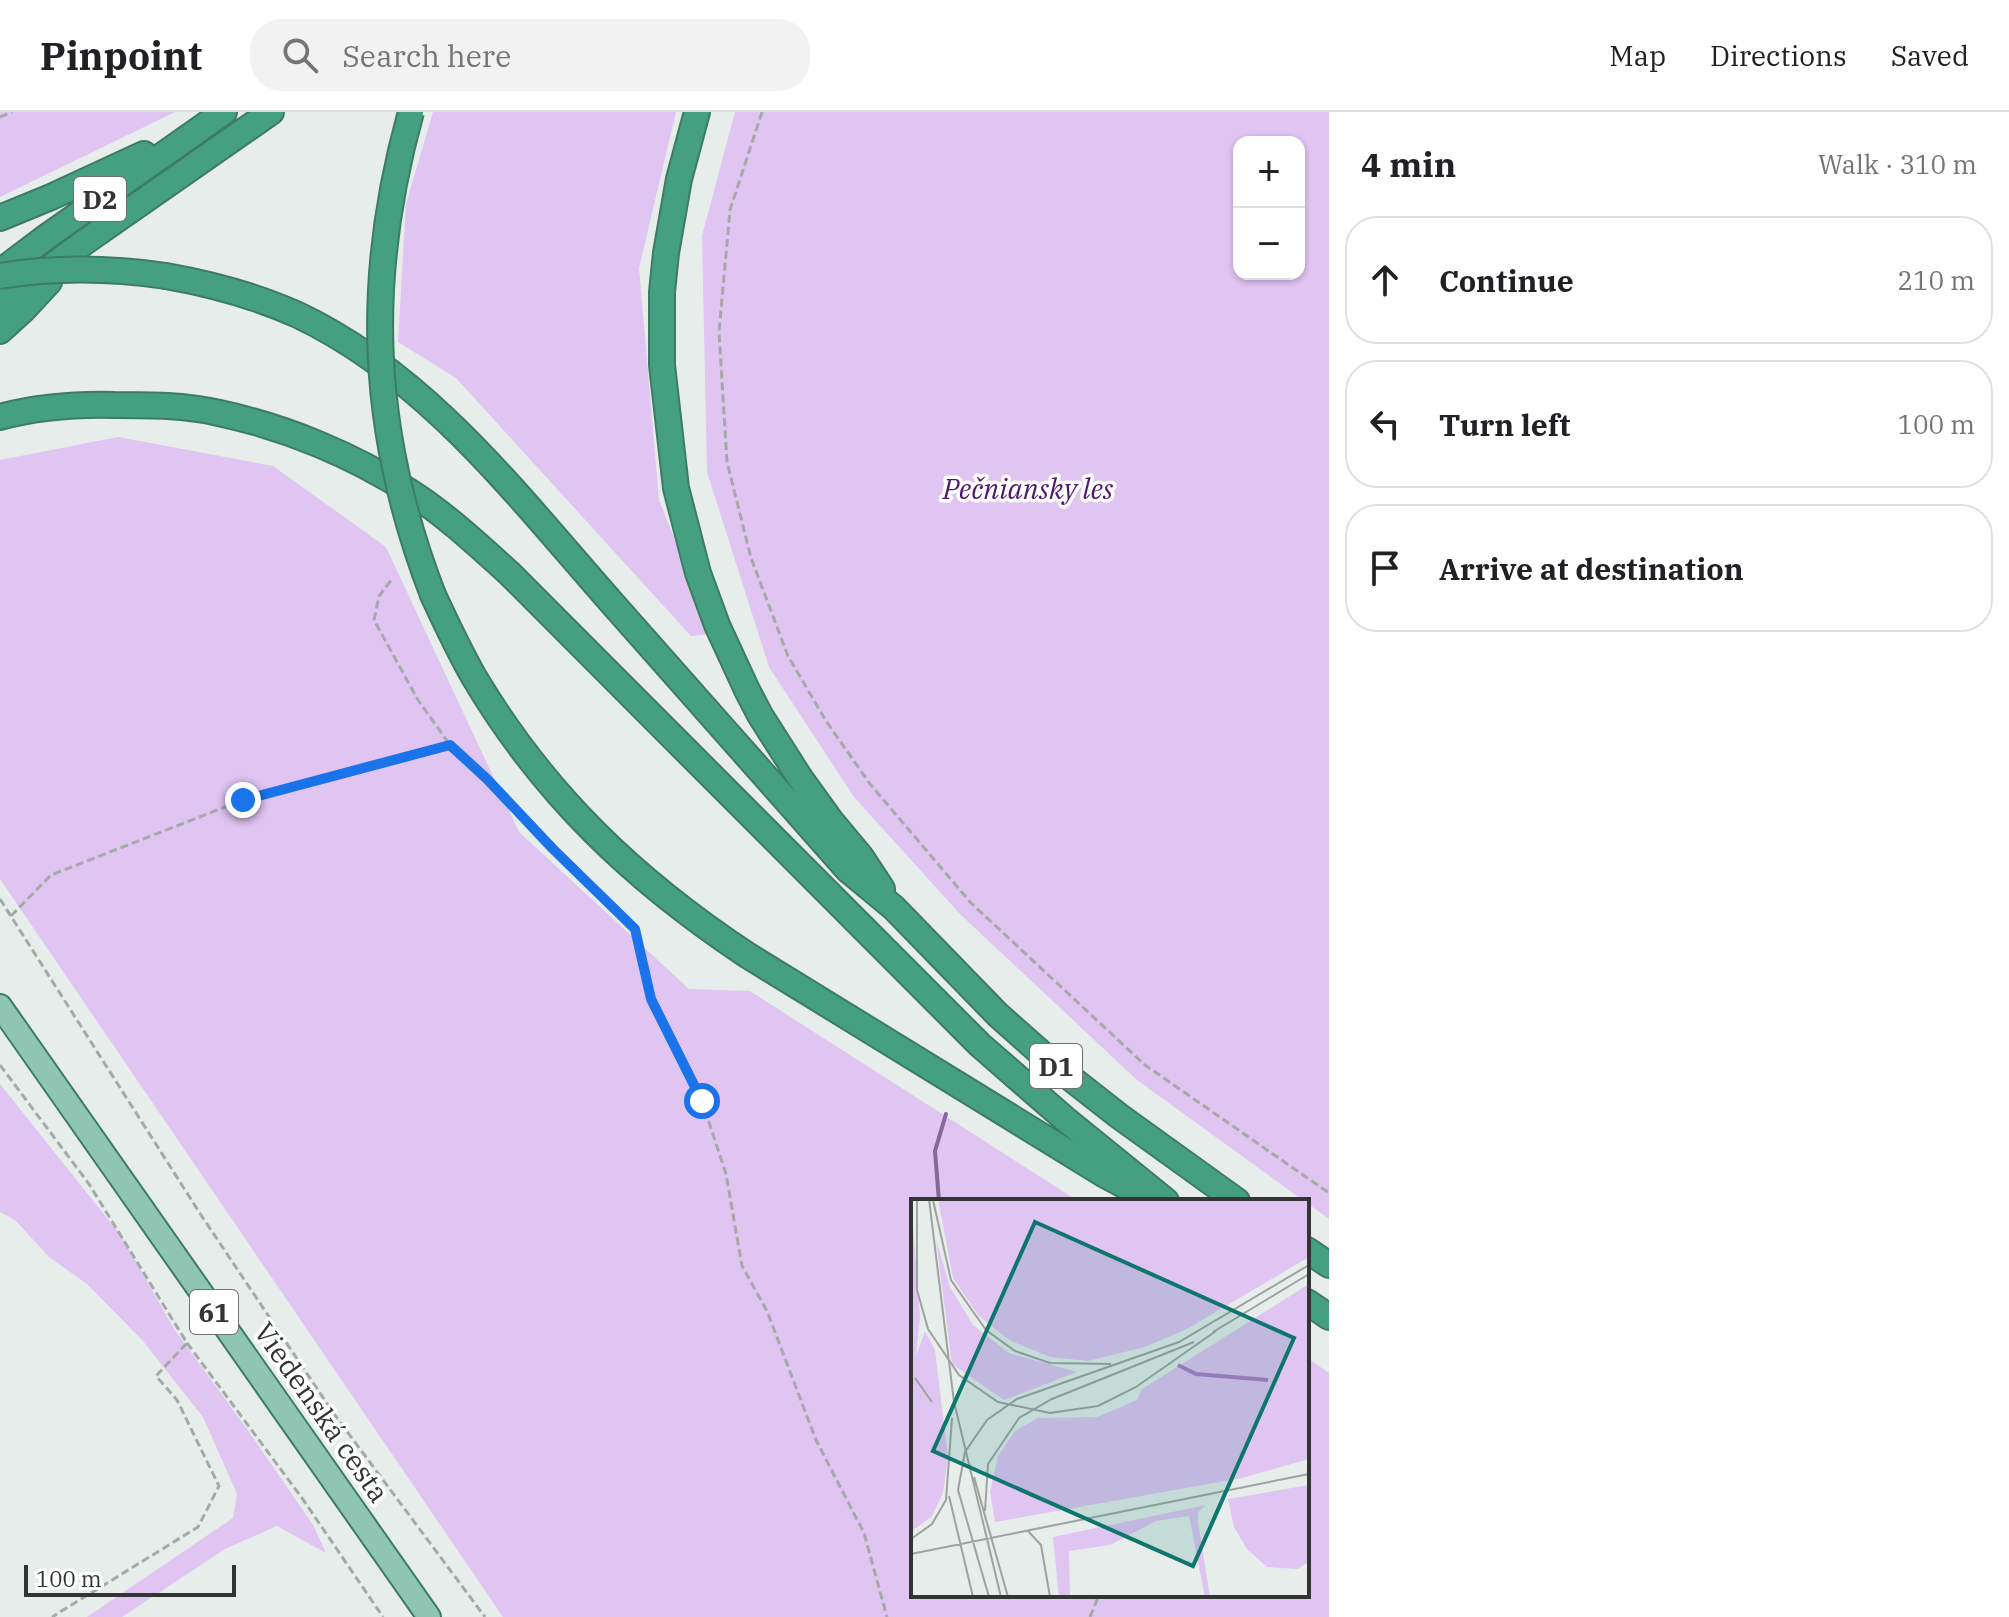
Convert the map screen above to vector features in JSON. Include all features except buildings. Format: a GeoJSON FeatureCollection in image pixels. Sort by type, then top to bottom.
{"type":"FeatureCollection","features":[{"type":"Feature","properties":{"kind":"highway","name":"D2"},"geometry":{"type":"LineString","coordinates":[[0,274],[45,238],[224,112]]}},
{"type":"Feature","properties":{"kind":"highway","name":"D2"},"geometry":{"type":"LineString","coordinates":[[0,305],[271,112]]}},
{"type":"Feature","properties":{"kind":"highway"},"geometry":{"type":"LineString","coordinates":[[411,112],[392,190],[379,319],[380,363],[389,442],[410,533],[433,595],[474,676],[503,722],[574,813],[610,849],[699,923],[1105,1175],[1149,1199]]}},
{"type":"Feature","properties":{"kind":"highway"},"geometry":{"type":"LineString","coordinates":[[697,112],[679,179],[662,292],[662,365],[676,488],[698,573],[717,625],[760,715],[800,778],[861,857],[894,908]]}},
{"type":"Feature","properties":{"kind":"highway"},"geometry":{"type":"LineString","coordinates":[[0,218],[201,128]]}},
{"type":"Feature","properties":{"kind":"highway"},"geometry":{"type":"LineString","coordinates":[[0,331],[86,241]]}},
{"type":"Feature","properties":{"kind":"highway"},"geometry":{"type":"LineString","coordinates":[[0,274],[63,269],[106,270],[201,282],[299,315],[368,356],[430,405],[495,472],[848,870],[894,908]]}},
{"type":"Feature","properties":{"kind":"highway"},"geometry":{"type":"LineString","coordinates":[[0,417],[55,407],[98,404],[185,408],[219,413],[302,438],[342,454],[412,493],[509,573],[980,1045],[1164,1199]]}},
{"type":"Feature","properties":{"kind":"highway","name":"D1"},"geometry":{"type":"LineString","coordinates":[[894,908],[998,1015],[1059,1069],[1234,1199]]}},
{"type":"Feature","properties":{"kind":"highway"},"geometry":{"type":"LineString","coordinates":[[1309,1251],[1329,1265]]}},
{"type":"Feature","properties":{"kind":"highway"},"geometry":{"type":"LineString","coordinates":[[1309,1303],[1329,1317]]}},
{"type":"Feature","properties":{"kind":"main road","name":"Viedenská cesta"},"geometry":{"type":"LineString","coordinates":[[0,1006],[429,1617]]}},
{"type":"Feature","properties":{"kind":"path"},"geometry":{"type":"LineString","coordinates":[[0,117],[12,112]]}},
{"type":"Feature","properties":{"kind":"path"},"geometry":{"type":"LineString","coordinates":[[762,112],[730,210],[719,332],[727,462],[751,558],[788,656],[826,721],[870,784],[971,903],[1145,1065],[1329,1193]]}},
{"type":"Feature","properties":{"kind":"path"},"geometry":{"type":"LineString","coordinates":[[392,579],[379,596],[374,620],[418,700],[450,745],[635,929],[651,999],[702,1101],[726,1174],[742,1266],[767,1311],[816,1440],[864,1533],[887,1617]]}},
{"type":"Feature","properties":{"kind":"path"},"geometry":{"type":"LineString","coordinates":[[11,916],[51,875],[243,800],[450,745]]}},
{"type":"Feature","properties":{"kind":"path"},"geometry":{"type":"LineString","coordinates":[[0,899],[201,1215],[334,1414],[485,1617]]}},
{"type":"Feature","properties":{"kind":"path"},"geometry":{"type":"LineString","coordinates":[[0,1065],[89,1184],[187,1343],[302,1498],[383,1617]]}},
{"type":"Feature","properties":{"kind":"path"},"geometry":{"type":"LineString","coordinates":[[52,1617],[198,1527],[219,1486],[177,1400],[156,1376],[187,1343]]}},
{"type":"Feature","properties":{"kind":"path"},"geometry":{"type":"LineString","coordinates":[[1090,1617],[1098,1597]]}},
{"type":"Feature","properties":{"kind":"green space"},"geometry":{"type":"Polygon","coordinates":[[[0,112],[175,112],[0,197],[0,112]]]}},
{"type":"Feature","properties":{"kind":"green space"},"geometry":{"type":"Polygon","coordinates":[[[433,112],[676,112],[639,268],[659,500],[712,634],[691,636],[456,378],[398,342],[406,204],[433,112]]]}},
{"type":"Feature","properties":{"kind":"green space","name":"Pečniansky les"},"geometry":{"type":"Polygon","coordinates":[[[735,112],[1329,112],[1329,1219],[1309,1204],[1309,1199],[1301,1199],[1137,1080],[960,914],[854,797],[769,667],[707,472],[702,236],[735,112]]]}},
{"type":"Feature","properties":{"kind":"green space"},"geometry":{"type":"Polygon","coordinates":[[[118,437],[273,466],[386,547],[519,832],[689,989],[750,991],[1075,1199],[911,1199],[911,1597],[1309,1597],[1309,1359],[1329,1373],[1329,1617],[503,1617],[0,879],[0,460],[118,437]]]}},
{"type":"Feature","properties":{"kind":"green space"},"geometry":{"type":"Polygon","coordinates":[[[0,1084],[122,1237],[174,1329],[313,1525],[326,1553],[277,1526],[225,1549],[122,1617],[87,1617],[233,1518],[237,1494],[203,1417],[143,1341],[87,1284],[49,1257],[15,1220],[0,1212],[0,1084]]]}},
{"type":"Feature","properties":{"kind":"waterway"},"geometry":{"type":"LineString","coordinates":[[939,1199],[935,1151],[946,1114]]}},
{"type":"Feature","properties":{"kind":"route"},"geometry":{"type":"LineString","coordinates":[[243,800],[450,745],[635,929],[651,999],[702,1101]]}}]}
